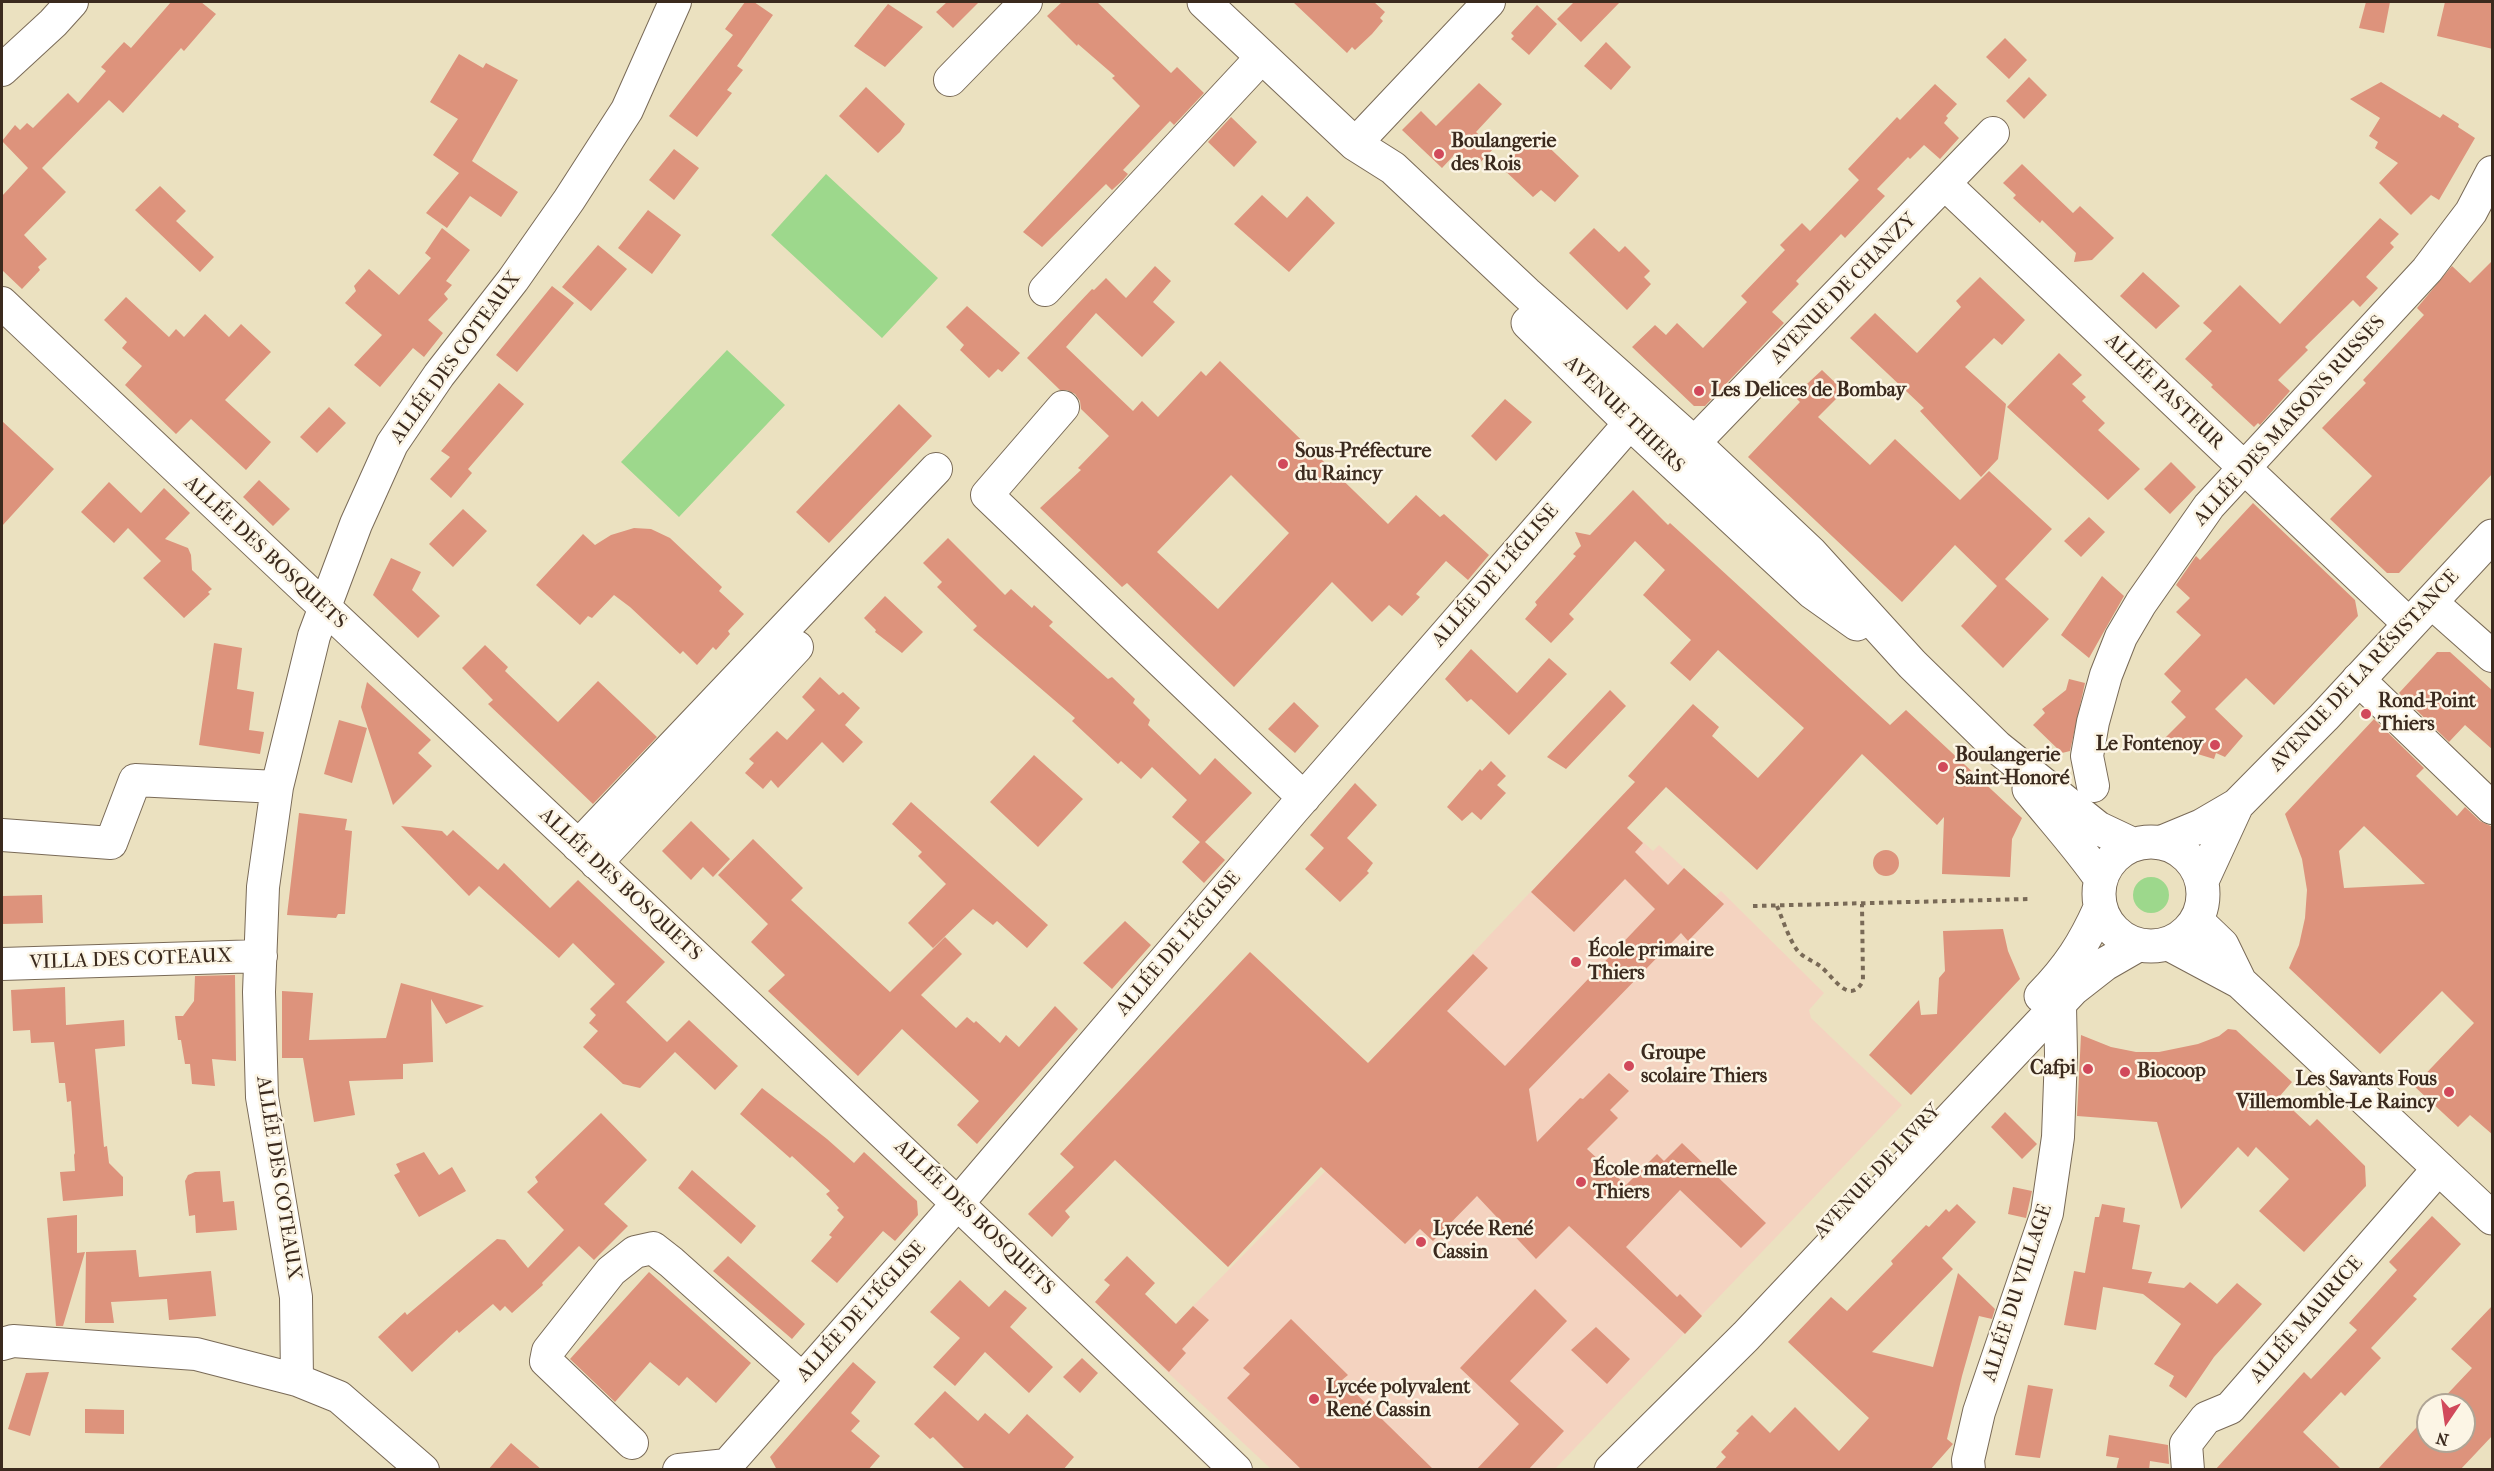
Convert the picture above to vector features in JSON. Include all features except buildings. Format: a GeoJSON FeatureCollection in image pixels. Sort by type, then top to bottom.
{"type":"FeatureCollection","features":[{"type":"Feature","properties":{"kind":"main road","name":"AVENUE THIERS"},"geometry":{"type":"LineString","coordinates":[[1204,2],[1355,144],[1393,168],[1526,293],[1694,443],[1811,553],[1912,664],[1996,747],[2098,828],[2147,844]]}},
{"type":"Feature","properties":{"kind":"main road","name":"AVENUE THIERS"},"geometry":{"type":"LineString","coordinates":[[1355,144],[1381,182],[1630,423],[1812,592],[1912,664]]}},
{"type":"Feature","properties":{"kind":"main road","name":"AVENUE DE LA RÉSISTANCE"},"geometry":{"type":"LineString","coordinates":[[2147,844],[2201,826],[2237,805],[2493,536]]}},
{"type":"Feature","properties":{"kind":"main road","name":"AVENUE THIERS"},"geometry":{"type":"LineString","coordinates":[[1996,747],[2054,820],[2081,849],[2101,893]]}},
{"type":"Feature","properties":{"kind":"main road","name":"AVENUE DE LA RÉSISTANCE"},"geometry":{"type":"LineString","coordinates":[[2202,881],[2237,805]]}},
{"type":"Feature","properties":{"kind":"main road"},"geometry":{"type":"LineString","coordinates":[[2154,945],[2185,935],[2197,921],[2203,901],[2202,881],[2187,855],[2174,847],[2147,844],[2120,853],[2108,864],[2101,893],[2114,932],[2154,945],[2240,982],[2493,1218]]}},
{"type":"Feature","properties":{"kind":"main road","name":"AVENUE DE LIVRY"},"geometry":{"type":"LineString","coordinates":[[1648,1431],[1735,1325],[2060,976],[2083,944],[2101,893]]}},
{"type":"Feature","properties":{"kind":"main road"},"geometry":{"type":"LineString","coordinates":[[2197,921],[2222,945],[2240,982]]}},
{"type":"Feature","properties":{"kind":"main road","name":"AVENUE DE LIVRY"},"geometry":{"type":"LineString","coordinates":[[1611,1470],[1746,1336],[2060,1006],[2073,989],[2105,964],[2154,945]]}},
{"type":"Feature","properties":{"kind":"street"},"geometry":{"type":"LineString","coordinates":[[2,70],[53,23],[72,2]]}},
{"type":"Feature","properties":{"kind":"street","name":"ALLÉE DES COTEAUX"},"geometry":{"type":"LineString","coordinates":[[297,1380],[296,1297],[262,1097],[259,992],[263,887],[276,787],[314,636],[356,524],[392,444],[439,375],[513,280],[569,200],[627,110],[675,2]]}},
{"type":"Feature","properties":{"kind":"street"},"geometry":{"type":"LineString","coordinates":[[950,80],[1026,2]]}},
{"type":"Feature","properties":{"kind":"street"},"geometry":{"type":"LineString","coordinates":[[1355,144],[1489,2]]}},
{"type":"Feature","properties":{"kind":"street"},"geometry":{"type":"LineString","coordinates":[[1044,290],[1262,57]]}},
{"type":"Feature","properties":{"kind":"street","name":"AVENUE DE CHANZY"},"geometry":{"type":"LineString","coordinates":[[1694,443],[1993,133]]}},
{"type":"Feature","properties":{"kind":"street","name":"ALLÉE DES MAISONS RUSSES"},"geometry":{"type":"LineString","coordinates":[[2093,786],[2087,756],[2093,722],[2106,675],[2121,637],[2153,586],[2209,506],[2427,270],[2471,212],[2493,172]]}},
{"type":"Feature","properties":{"kind":"street","name":"ALLÉE PASTEUR"},"geometry":{"type":"LineString","coordinates":[[1946,184],[2244,467],[2420,613],[2493,656]]}},
{"type":"Feature","properties":{"kind":"street","name":"ALLÉE DES BOSQUETS"},"geometry":{"type":"LineString","coordinates":[[2,303],[323,608],[958,1203],[1236,1470]]}},
{"type":"Feature","properties":{"kind":"street"},"geometry":{"type":"LineString","coordinates":[[1063,407],[987,495],[1304,798]]}},
{"type":"Feature","properties":{"kind":"street"},"geometry":{"type":"LineString","coordinates":[[1630,423],[1648,420],[1783,547],[1811,553]]}},
{"type":"Feature","properties":{"kind":"street","name":"ALLÉE DE L'ÉGLISE"},"geometry":{"type":"LineString","coordinates":[[679,1470],[727,1467],[958,1203],[1304,798],[1630,423]]}},
{"type":"Feature","properties":{"kind":"street"},"geometry":{"type":"LineString","coordinates":[[587,854],[936,469]]}},
{"type":"Feature","properties":{"kind":"street"},"geometry":{"type":"LineString","coordinates":[[587,854],[828,614]]}},
{"type":"Feature","properties":{"kind":"street"},"geometry":{"type":"LineString","coordinates":[[2358,679],[2493,808]]}},
{"type":"Feature","properties":{"kind":"street"},"geometry":{"type":"LineString","coordinates":[[2,835],[111,843],[135,780],[276,787]]}},
{"type":"Feature","properties":{"kind":"street","name":"VILLA DES COTEAUX"},"geometry":{"type":"LineString","coordinates":[[2,964],[261,956]]}},
{"type":"Feature","properties":{"kind":"street","name":"ALLÉE DU VILLAGE"},"geometry":{"type":"LineString","coordinates":[[1969,1470],[1968,1460],[1979,1412],[2047,1213],[2058,1137],[2060,1006]]}},
{"type":"Feature","properties":{"kind":"street","name":"ALLÉE MAURICE"},"geometry":{"type":"LineString","coordinates":[[2188,1470],[2186,1444],[2206,1418],[2230,1407],[2439,1168]]}},
{"type":"Feature","properties":{"kind":"street"},"geometry":{"type":"LineString","coordinates":[[632,1443],[546,1361],[548,1351],[611,1271],[635,1252],[652,1248],[671,1262],[802,1379]]}},
{"type":"Feature","properties":{"kind":"street"},"geometry":{"type":"LineString","coordinates":[[2,1344],[13,1341],[196,1354],[297,1380],[339,1397],[423,1470]]}},
{"type":"Feature","properties":{"kind":"path"},"geometry":{"type":"LineString","coordinates":[[1753,906],[2028,899]]}},
{"type":"Feature","properties":{"kind":"path"},"geometry":{"type":"LineString","coordinates":[[1777,906],[1798,951],[1819,965],[1843,990],[1852,992],[1859,988],[1863,981],[1862,903]]}},
{"type":"Feature","properties":{"kind":"shaded area"},"geometry":{"type":"Polygon","coordinates":[[[1608,810],[1653,851],[1659,845],[1715,897],[1721,891],[1824,993],[1809,1010],[1811,1018],[1902,1105],[1555,1469],[1271,1469],[1147,1353],[1414,1081],[1381,1050],[1608,810]]]}},
{"type":"Feature","properties":{"kind":"green space"},"geometry":{"type":"Polygon","coordinates":[[[826,174],[938,278],[882,338],[771,235],[826,174]]]}},
{"type":"Feature","properties":{"kind":"green space"},"geometry":{"type":"Polygon","coordinates":[[[727,350],[785,405],[679,517],[621,462],[727,350]]]}},
{"type":"Feature","properties":{"kind":"green space"},"geometry":{"type":"Polygon","coordinates":[[[2151,877],[2164,882],[2169,895],[2164,908],[2151,913],[2138,908],[2133,895],[2138,882],[2151,877]]]}},
{"type":"Feature","properties":{"kind":"place","name":"Boulangerie des Rois"},"geometry":{"type":"Point","coordinates":[1439,154]}},
{"type":"Feature","properties":{"kind":"place","name":"Les Delices de Bombay"},"geometry":{"type":"Point","coordinates":[1699,391]}},
{"type":"Feature","properties":{"kind":"place","name":"Sous-Préfecture du Raincy"},"geometry":{"type":"Point","coordinates":[1283,464]}},
{"type":"Feature","properties":{"kind":"place","name":"Rond-Point Thiers"},"geometry":{"type":"Point","coordinates":[2366,714]}},
{"type":"Feature","properties":{"kind":"place","name":"Le Fontenoy"},"geometry":{"type":"Point","coordinates":[2215,745]}},
{"type":"Feature","properties":{"kind":"place","name":"Boulangerie Saint-Honoré"},"geometry":{"type":"Point","coordinates":[1943,767]}},
{"type":"Feature","properties":{"kind":"place","name":"École primaire Thiers"},"geometry":{"type":"Point","coordinates":[1576,962]}},
{"type":"Feature","properties":{"kind":"place","name":"Groupe scolaire Thiers"},"geometry":{"type":"Point","coordinates":[1629,1066]}},
{"type":"Feature","properties":{"kind":"place","name":"Cafpi"},"geometry":{"type":"Point","coordinates":[2088,1069]}},
{"type":"Feature","properties":{"kind":"place","name":"Biocoop"},"geometry":{"type":"Point","coordinates":[2125,1072]}},
{"type":"Feature","properties":{"kind":"place","name":"Les Savants Fous Villemomble-Le Raincy"},"geometry":{"type":"Point","coordinates":[2449,1092]}},
{"type":"Feature","properties":{"kind":"place","name":"École maternelle Thiers"},"geometry":{"type":"Point","coordinates":[1581,1182]}},
{"type":"Feature","properties":{"kind":"place","name":"Lycée René Cassin"},"geometry":{"type":"Point","coordinates":[1421,1242]}},
{"type":"Feature","properties":{"kind":"place","name":"Lycée polyvalent René Cassin"},"geometry":{"type":"Point","coordinates":[1314,1399]}}]}
